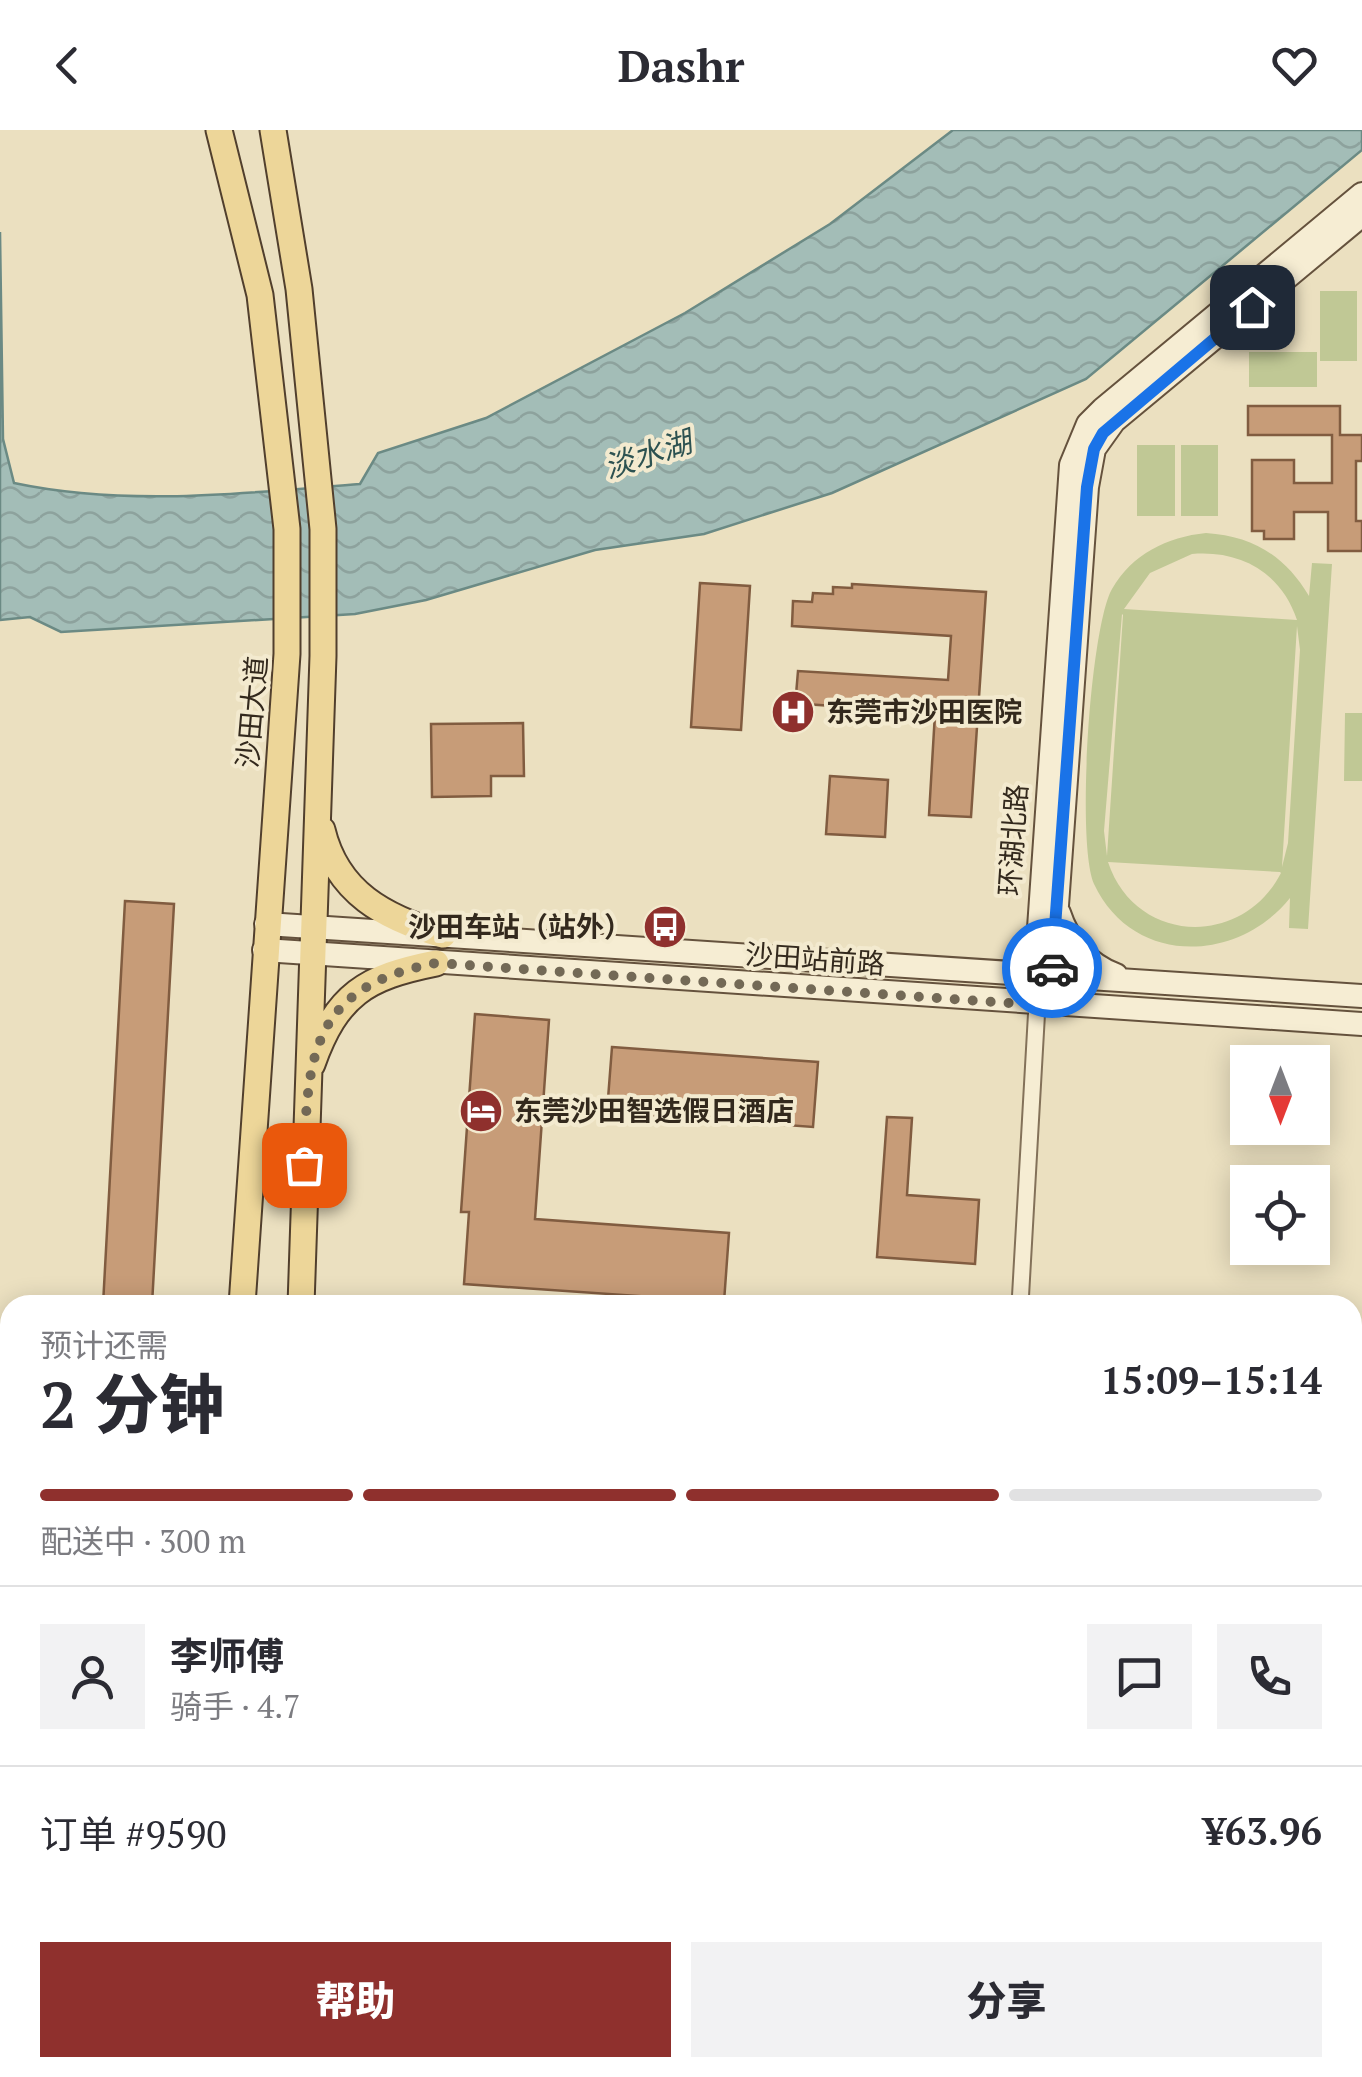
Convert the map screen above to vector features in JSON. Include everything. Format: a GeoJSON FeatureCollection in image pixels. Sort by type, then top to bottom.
{"type":"FeatureCollection","features":[{"type":"Feature","properties":{"kind":"main road","name":"沙田大道"},"geometry":{"type":"LineString","coordinates":[[218,130],[260,294],[287,530],[287,654],[243,1295]]}},
{"type":"Feature","properties":{"kind":"main road"},"geometry":{"type":"LineString","coordinates":[[273,130],[292,231],[318,460],[324,656],[301,1295]]}},
{"type":"Feature","properties":{"kind":"main road"},"geometry":{"type":"LineString","coordinates":[[317,809],[323,837],[351,888],[372,908],[443,935]]}},
{"type":"Feature","properties":{"kind":"main road"},"geometry":{"type":"LineString","coordinates":[[306,1093],[318,1046],[340,1007],[357,990],[396,971],[436,963]]}},
{"type":"Feature","properties":{"kind":"street","name":"环湖北路"},"geometry":{"type":"LineString","coordinates":[[1042,974],[1071,465],[1078,442],[1103,409],[1362,194]]}},
{"type":"Feature","properties":{"kind":"street","name":"环湖北路"},"geometry":{"type":"LineString","coordinates":[[1036,1005],[1057,906],[1088,477],[1094,449],[1114,421],[1362,216]]}},
{"type":"Feature","properties":{"kind":"street"},"geometry":{"type":"LineString","coordinates":[[1057,906],[1064,927],[1090,961],[1129,980]]}},
{"type":"Feature","properties":{"kind":"street","name":"沙田站前路"},"geometry":{"type":"LineString","coordinates":[[266,924],[1362,996]]}},
{"type":"Feature","properties":{"kind":"street","name":"沙田站前路"},"geometry":{"type":"LineString","coordinates":[[264,950],[1362,1024]]}},
{"type":"Feature","properties":{"kind":"street"},"geometry":{"type":"LineString","coordinates":[[1021,1295],[1036,1005]]}},
{"type":"Feature","properties":{"kind":"street"},"geometry":{"type":"LineString","coordinates":[[302,1272],[314,1295]]}},
{"type":"Feature","properties":{"kind":"green space"},"geometry":{"type":"Polygon","coordinates":[[[1320,291],[1357,291],[1357,361],[1320,361],[1320,291]]]}},
{"type":"Feature","properties":{"kind":"green space"},"geometry":{"type":"Polygon","coordinates":[[[1249,352],[1317,352],[1317,387],[1249,387],[1249,352]]]}},
{"type":"Feature","properties":{"kind":"green space"},"geometry":{"type":"Polygon","coordinates":[[[1137,445],[1175,445],[1175,516],[1137,516],[1137,445]]]}},
{"type":"Feature","properties":{"kind":"green space"},"geometry":{"type":"Polygon","coordinates":[[[1181,445],[1218,445],[1218,516],[1181,516],[1181,445]]]}},
{"type":"Feature","properties":{"kind":"green space"},"geometry":{"type":"Polygon","coordinates":[[[1192,535],[1223,535],[1253,544],[1278,559],[1309,596],[1312,563],[1332,564],[1308,929],[1289,928],[1290,898],[1243,935],[1215,944],[1187,946],[1159,942],[1134,930],[1111,911],[1094,884],[1086,826],[1086,783],[1097,646],[1112,589],[1140,557],[1164,543],[1192,535]],[[1192,554],[1150,573],[1124,609],[1297,620],[1281,589],[1242,560],[1192,554]],[[1122,614],[1104,831],[1107,856],[1122,614]],[[1297,626],[1282,867],[1288,843],[1300,650],[1297,626]],[[1108,862],[1122,889],[1141,909],[1164,922],[1190,927],[1216,925],[1241,915],[1263,898],[1281,873],[1108,862]]]}},
{"type":"Feature","properties":{"kind":"green space"},"geometry":{"type":"Polygon","coordinates":[[[1345,713],[1362,713],[1362,781],[1344,781],[1345,713]]]}},
{"type":"Feature","properties":{"kind":"water","name":"淡水湖"},"geometry":{"type":"Polygon","coordinates":[[[953,130],[1362,130],[1362,150],[1086,379],[832,493],[704,534],[595,550],[426,600],[355,614],[61,632],[30,617],[0,620],[0,232],[3,439],[14,483],[100,495],[143,496],[360,484],[378,453],[486,418],[685,313],[830,224],[953,130]]]}},
{"type":"Feature","properties":{"kind":"building"},"geometry":{"type":"Polygon","coordinates":[[[1248,406],[1340,406],[1340,435],[1362,435],[1362,461],[1356,461],[1356,521],[1362,521],[1362,551],[1328,551],[1328,512],[1294,512],[1294,539],[1264,539],[1264,531],[1252,531],[1252,460],[1294,460],[1294,483],[1332,483],[1332,435],[1248,435],[1248,406]]]}},
{"type":"Feature","properties":{"kind":"building"},"geometry":{"type":"Polygon","coordinates":[[[700,583],[750,586],[741,730],[691,727],[700,583]]]}},
{"type":"Feature","properties":{"kind":"building"},"geometry":{"type":"Polygon","coordinates":[[[852,584],[986,592],[971,817],[929,815],[935,713],[805,704],[806,696],[796,695],[798,671],[948,680],[951,636],[792,626],[793,601],[812,602],[813,593],[833,594],[833,587],[852,588],[852,584]]]}},
{"type":"Feature","properties":{"kind":"building"},"geometry":{"type":"Polygon","coordinates":[[[523,723],[524,776],[491,776],[491,796],[432,797],[431,724],[523,723]]]}},
{"type":"Feature","properties":{"kind":"building"},"geometry":{"type":"Polygon","coordinates":[[[830,776],[888,780],[885,837],[826,834],[830,776]]]}},
{"type":"Feature","properties":{"kind":"building"},"geometry":{"type":"Polygon","coordinates":[[[125,901],[174,904],[153,1295],[104,1295],[125,901]]]}},
{"type":"Feature","properties":{"kind":"building"},"geometry":{"type":"Polygon","coordinates":[[[475,1014],[549,1020],[535,1219],[729,1233],[725,1295],[623,1295],[464,1284],[469,1212],[461,1212],[475,1014]]]}},
{"type":"Feature","properties":{"kind":"building"},"geometry":{"type":"Polygon","coordinates":[[[612,1047],[818,1062],[813,1127],[607,1112],[612,1047]]]}},
{"type":"Feature","properties":{"kind":"building"},"geometry":{"type":"Polygon","coordinates":[[[887,1117],[912,1118],[907,1195],[979,1200],[975,1264],[877,1257],[887,1117]]]}},
{"type":"Feature","properties":{"kind":"way so far"},"geometry":{"type":"LineString","coordinates":[[304,1165],[306,1093],[318,1046],[340,1007],[357,990],[396,971],[436,963],[1036,1005],[1052,968]]}},
{"type":"Feature","properties":{"kind":"place","name":"东莞市沙田医院"},"geometry":{"type":"Point","coordinates":[793,712]}},
{"type":"Feature","properties":{"kind":"place","name":"沙田车站（站外）"},"geometry":{"type":"Point","coordinates":[665,927]}},
{"type":"Feature","properties":{"kind":"place","name":"东莞沙田智选假日酒店"},"geometry":{"type":"Point","coordinates":[481,1111]}},
{"type":"Feature","properties":{"kind":"route"},"geometry":{"type":"LineString","coordinates":[[1052,968],[1087,487],[1094,449],[1114,421],[1252,307]]}}]}
